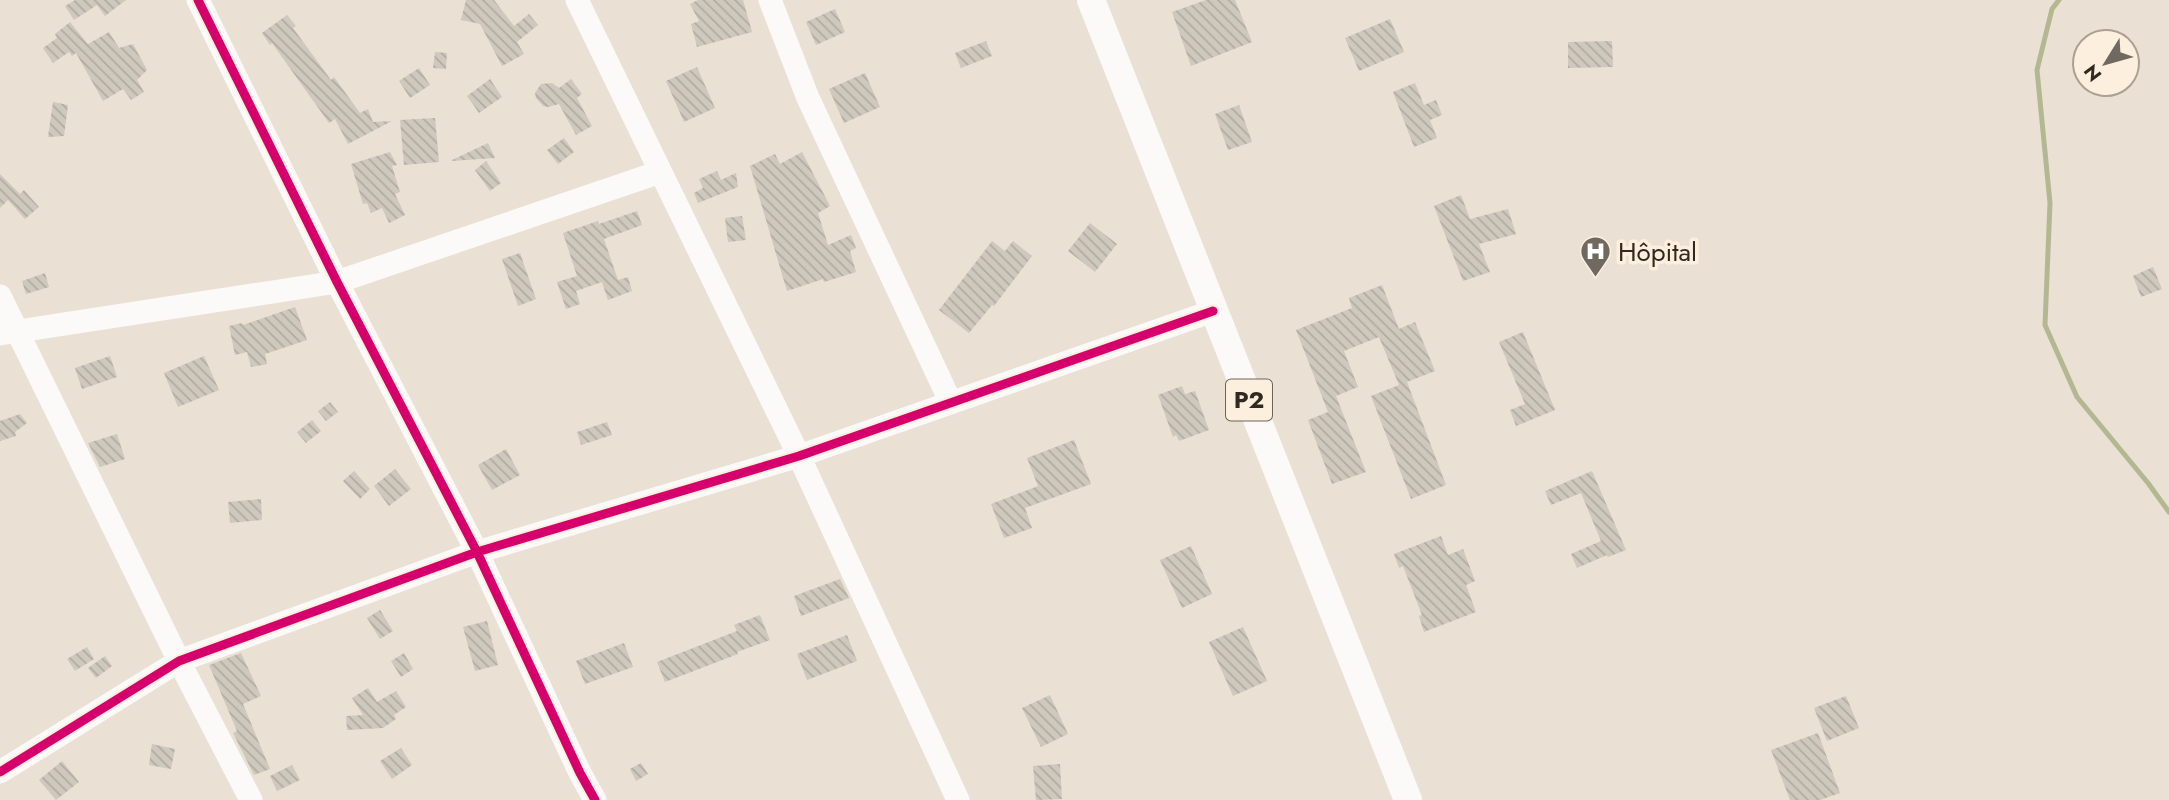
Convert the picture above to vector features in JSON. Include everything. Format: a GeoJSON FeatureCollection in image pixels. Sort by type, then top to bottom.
{"type":"FeatureCollection","features":[{"type":"Feature","properties":{"kind":"main road","name":"P2"},"geometry":{"type":"LineString","coordinates":[[1091,0],[1408,800]]}},
{"type":"Feature","properties":{"kind":"street"},"geometry":{"type":"LineString","coordinates":[[198,0],[337,282],[477,552],[595,800]]}},
{"type":"Feature","properties":{"kind":"street"},"geometry":{"type":"LineString","coordinates":[[577,0],[799,456],[958,800]]}},
{"type":"Feature","properties":{"kind":"street"},"geometry":{"type":"LineString","coordinates":[[770,0],[808,98],[951,403]]}},
{"type":"Feature","properties":{"kind":"street"},"geometry":{"type":"LineString","coordinates":[[8,332],[337,282],[660,172]]}},
{"type":"Feature","properties":{"kind":"street"},"geometry":{"type":"LineString","coordinates":[[0,296],[8,332],[251,800]]}},
{"type":"Feature","properties":{"kind":"street"},"geometry":{"type":"LineString","coordinates":[[0,772],[179,661],[477,552],[799,456],[1213,311]]}},
{"type":"Feature","properties":{"kind":"building"},"geometry":{"type":"Polygon","coordinates":[[[75,0],[126,0],[105,16],[97,5],[74,20],[65,6],[75,0]]]}},
{"type":"Feature","properties":{"kind":"building"},"geometry":{"type":"Polygon","coordinates":[[[466,0],[494,0],[514,26],[529,14],[538,25],[517,42],[524,54],[502,66],[480,24],[461,20],[466,0]]]}},
{"type":"Feature","properties":{"kind":"building"},"geometry":{"type":"Polygon","coordinates":[[[698,0],[743,0],[752,32],[697,47],[691,24],[699,21],[690,4],[698,0]]]}},
{"type":"Feature","properties":{"kind":"building"},"geometry":{"type":"Polygon","coordinates":[[[1206,0],[1235,0],[1252,42],[1191,66],[1172,12],[1206,0]]]}},
{"type":"Feature","properties":{"kind":"building"},"geometry":{"type":"Polygon","coordinates":[[[835,9],[845,32],[816,45],[806,22],[835,9]]]}},
{"type":"Feature","properties":{"kind":"building"},"geometry":{"type":"Polygon","coordinates":[[[287,15],[296,26],[293,28],[331,80],[334,77],[360,113],[368,109],[373,122],[392,121],[348,144],[335,119],[329,123],[262,33],[287,15]]]}},
{"type":"Feature","properties":{"kind":"building"},"geometry":{"type":"Polygon","coordinates":[[[1390,19],[1404,52],[1359,71],[1345,38],[1390,19]]]}},
{"type":"Feature","properties":{"kind":"building"},"geometry":{"type":"Polygon","coordinates":[[[70,22],[88,44],[109,32],[119,48],[133,44],[147,70],[137,80],[144,92],[131,100],[123,89],[103,101],[76,53],[72,56],[69,52],[53,63],[43,48],[57,38],[55,34],[70,22]]]}},
{"type":"Feature","properties":{"kind":"building"},"geometry":{"type":"Polygon","coordinates":[[[986,41],[992,56],[961,68],[955,53],[986,41]]]}},
{"type":"Feature","properties":{"kind":"building"},"geometry":{"type":"Polygon","coordinates":[[[1612,41],[1613,67],[1568,68],[1568,42],[1612,41]]]}},
{"type":"Feature","properties":{"kind":"building"},"geometry":{"type":"Polygon","coordinates":[[[435,52],[447,53],[446,69],[433,68],[435,52]]]}},
{"type":"Feature","properties":{"kind":"building"},"geometry":{"type":"Polygon","coordinates":[[[697,67],[715,108],[684,122],[666,81],[697,67]]]}},
{"type":"Feature","properties":{"kind":"building"},"geometry":{"type":"Polygon","coordinates":[[[419,68],[430,85],[410,98],[399,81],[419,68]]]}},
{"type":"Feature","properties":{"kind":"building"},"geometry":{"type":"Polygon","coordinates":[[[865,73],[880,107],[844,123],[829,89],[865,73]]]}},
{"type":"Feature","properties":{"kind":"building"},"geometry":{"type":"Polygon","coordinates":[[[490,79],[502,97],[479,113],[467,96],[490,79]]]}},
{"type":"Feature","properties":{"kind":"building"},"geometry":{"type":"Polygon","coordinates":[[[571,79],[582,94],[577,98],[592,126],[576,135],[559,104],[543,106],[535,93],[541,84],[552,83],[559,88],[571,79]]]}},
{"type":"Feature","properties":{"kind":"building"},"geometry":{"type":"Polygon","coordinates":[[[1415,83],[1424,105],[1436,100],[1442,115],[1430,120],[1437,138],[1414,147],[1393,92],[1415,83]]]}},
{"type":"Feature","properties":{"kind":"building"},"geometry":{"type":"Polygon","coordinates":[[[53,102],[68,105],[64,136],[48,137],[53,102]]]}},
{"type":"Feature","properties":{"kind":"building"},"geometry":{"type":"Polygon","coordinates":[[[1239,105],[1252,142],[1228,150],[1215,114],[1239,105]]]}},
{"type":"Feature","properties":{"kind":"building"},"geometry":{"type":"Polygon","coordinates":[[[435,118],[439,162],[404,165],[400,120],[435,118]]]}},
{"type":"Feature","properties":{"kind":"building"},"geometry":{"type":"Polygon","coordinates":[[[564,138],[574,152],[558,164],[547,150],[564,138]]]}},
{"type":"Feature","properties":{"kind":"building"},"geometry":{"type":"Polygon","coordinates":[[[488,143],[495,158],[452,161],[452,160],[488,143]]]}},
{"type":"Feature","properties":{"kind":"building"},"geometry":{"type":"Polygon","coordinates":[[[390,152],[397,165],[392,166],[400,192],[395,194],[405,215],[389,223],[382,208],[371,213],[367,203],[363,204],[351,164],[390,152]]]}},
{"type":"Feature","properties":{"kind":"building"},"geometry":{"type":"Polygon","coordinates":[[[802,152],[830,206],[818,213],[828,245],[851,235],[856,248],[850,251],[856,272],[787,291],[750,166],[775,154],[780,164],[802,152]]]}},
{"type":"Feature","properties":{"kind":"building"},"geometry":{"type":"Polygon","coordinates":[[[486,161],[501,183],[490,191],[475,170],[486,161]]]}},
{"type":"Feature","properties":{"kind":"building"},"geometry":{"type":"Polygon","coordinates":[[[717,171],[721,180],[736,173],[738,187],[698,203],[694,193],[703,188],[699,179],[717,171]]]}},
{"type":"Feature","properties":{"kind":"building"},"geometry":{"type":"Polygon","coordinates":[[[0,174],[20,194],[24,190],[39,207],[25,219],[8,200],[0,208],[0,174]]]}},
{"type":"Feature","properties":{"kind":"building"},"geometry":{"type":"Polygon","coordinates":[[[1461,195],[1470,219],[1508,209],[1516,234],[1479,244],[1490,272],[1463,281],[1434,206],[1461,195]]]}},
{"type":"Feature","properties":{"kind":"building"},"geometry":{"type":"Polygon","coordinates":[[[637,211],[642,225],[604,239],[618,280],[628,277],[632,291],[608,300],[602,282],[576,291],[580,304],[566,309],[557,282],[577,276],[563,233],[637,211]]]}},
{"type":"Feature","properties":{"kind":"building"},"geometry":{"type":"Polygon","coordinates":[[[742,216],[746,240],[728,242],[725,218],[742,216]]]}},
{"type":"Feature","properties":{"kind":"building"},"geometry":{"type":"Polygon","coordinates":[[[1090,223],[1117,244],[1095,272],[1068,251],[1090,223]]]}},
{"type":"Feature","properties":{"kind":"building"},"geometry":{"type":"Polygon","coordinates":[[[992,241],[1005,251],[1013,241],[1032,256],[994,306],[992,305],[969,333],[939,310],[992,241]]]}},
{"type":"Feature","properties":{"kind":"building"},"geometry":{"type":"Polygon","coordinates":[[[520,253],[536,299],[518,306],[502,259],[520,253]]]}},
{"type":"Feature","properties":{"kind":"building"},"geometry":{"type":"Polygon","coordinates":[[[2153,267],[2162,289],[2141,297],[2133,276],[2153,267]]]}},
{"type":"Feature","properties":{"kind":"building"},"geometry":{"type":"Polygon","coordinates":[[[45,273],[49,287],[26,294],[22,281],[45,273]]]}},
{"type":"Feature","properties":{"kind":"building"},"geometry":{"type":"Polygon","coordinates":[[[1382,285],[1399,329],[1415,322],[1435,371],[1407,382],[1446,485],[1411,499],[1371,396],[1399,385],[1379,337],[1344,351],[1358,387],[1336,396],[1366,472],[1332,484],[1308,420],[1328,412],[1296,330],[1352,308],[1349,298],[1382,285]]]}},
{"type":"Feature","properties":{"kind":"building"},"geometry":{"type":"Polygon","coordinates":[[[295,307],[307,340],[265,354],[267,364],[251,367],[247,352],[235,355],[229,326],[243,325],[295,307]]]}},
{"type":"Feature","properties":{"kind":"building"},"geometry":{"type":"Polygon","coordinates":[[[1523,332],[1555,410],[1516,426],[1510,410],[1525,404],[1499,342],[1523,332]]]}},
{"type":"Feature","properties":{"kind":"building"},"geometry":{"type":"Polygon","coordinates":[[[110,356],[117,377],[82,389],[75,368],[110,356]]]}},
{"type":"Feature","properties":{"kind":"building"},"geometry":{"type":"Polygon","coordinates":[[[204,356],[219,390],[178,407],[164,373],[204,356]]]}},
{"type":"Feature","properties":{"kind":"building"},"geometry":{"type":"Polygon","coordinates":[[[1182,386],[1185,394],[1195,391],[1209,430],[1179,441],[1176,435],[1173,437],[1158,395],[1182,386]]]}},
{"type":"Feature","properties":{"kind":"building"},"geometry":{"type":"Polygon","coordinates":[[[330,402],[338,412],[326,421],[318,411],[330,402]]]}},
{"type":"Feature","properties":{"kind":"building"},"geometry":{"type":"Polygon","coordinates":[[[20,414],[27,423],[15,432],[16,436],[0,441],[0,421],[20,414]]]}},
{"type":"Feature","properties":{"kind":"building"},"geometry":{"type":"Polygon","coordinates":[[[312,420],[321,431],[306,443],[297,432],[312,420]]]}},
{"type":"Feature","properties":{"kind":"building"},"geometry":{"type":"Polygon","coordinates":[[[607,422],[612,435],[581,445],[577,432],[607,422]]]}},
{"type":"Feature","properties":{"kind":"building"},"geometry":{"type":"Polygon","coordinates":[[[117,434],[125,459],[100,467],[88,443],[117,434]]]}},
{"type":"Feature","properties":{"kind":"building"},"geometry":{"type":"Polygon","coordinates":[[[1074,440],[1091,484],[1025,508],[1032,528],[1004,538],[991,504],[1038,486],[1027,458],[1074,440]]]}},
{"type":"Feature","properties":{"kind":"building"},"geometry":{"type":"Polygon","coordinates":[[[506,449],[520,475],[492,490],[478,465],[506,449]]]}},
{"type":"Feature","properties":{"kind":"building"},"geometry":{"type":"Polygon","coordinates":[[[395,469],[411,489],[389,506],[374,486],[395,469]]]}},
{"type":"Feature","properties":{"kind":"building"},"geometry":{"type":"Polygon","coordinates":[[[354,471],[370,489],[360,499],[343,481],[354,471]]]}},
{"type":"Feature","properties":{"kind":"building"},"geometry":{"type":"Polygon","coordinates":[[[1592,471],[1626,550],[1577,568],[1571,554],[1601,541],[1581,493],[1551,505],[1545,491],[1592,471]]]}},
{"type":"Feature","properties":{"kind":"building"},"geometry":{"type":"Polygon","coordinates":[[[261,499],[262,520],[230,523],[228,502],[261,499]]]}},
{"type":"Feature","properties":{"kind":"building"},"geometry":{"type":"Polygon","coordinates":[[[1441,536],[1448,555],[1463,549],[1475,581],[1466,585],[1476,612],[1424,632],[1419,616],[1422,615],[1403,566],[1399,568],[1394,554],[1441,536]]]}},
{"type":"Feature","properties":{"kind":"building"},"geometry":{"type":"Polygon","coordinates":[[[1191,546],[1212,594],[1182,608],[1160,560],[1191,546]]]}},
{"type":"Feature","properties":{"kind":"building"},"geometry":{"type":"Polygon","coordinates":[[[840,579],[849,598],[801,616],[794,596],[840,579]]]}},
{"type":"Feature","properties":{"kind":"building"},"geometry":{"type":"Polygon","coordinates":[[[380,610],[393,631],[380,639],[367,618],[380,610]]]}},
{"type":"Feature","properties":{"kind":"building"},"geometry":{"type":"Polygon","coordinates":[[[760,615],[770,640],[665,682],[657,662],[737,631],[734,625],[760,615]]]}},
{"type":"Feature","properties":{"kind":"building"},"geometry":{"type":"Polygon","coordinates":[[[487,621],[498,665],[475,671],[463,627],[487,621]]]}},
{"type":"Feature","properties":{"kind":"building"},"geometry":{"type":"Polygon","coordinates":[[[1243,627],[1267,681],[1233,696],[1209,642],[1243,627]]]}},
{"type":"Feature","properties":{"kind":"building"},"geometry":{"type":"Polygon","coordinates":[[[847,635],[857,661],[807,680],[797,654],[847,635]]]}},
{"type":"Feature","properties":{"kind":"building"},"geometry":{"type":"Polygon","coordinates":[[[624,643],[633,667],[585,684],[576,661],[624,643]]]}},
{"type":"Feature","properties":{"kind":"building"},"geometry":{"type":"Polygon","coordinates":[[[87,647],[94,659],[75,671],[67,659],[87,647]]]}},
{"type":"Feature","properties":{"kind":"building"},"geometry":{"type":"Polygon","coordinates":[[[241,653],[261,696],[243,704],[270,769],[254,775],[233,733],[237,731],[209,665],[241,653]]]}},
{"type":"Feature","properties":{"kind":"building"},"geometry":{"type":"Polygon","coordinates":[[[404,653],[413,669],[401,677],[391,661],[404,653]]]}},
{"type":"Feature","properties":{"kind":"building"},"geometry":{"type":"Polygon","coordinates":[[[105,656],[112,666],[96,678],[88,668],[105,656]]]}},
{"type":"Feature","properties":{"kind":"building"},"geometry":{"type":"Polygon","coordinates":[[[368,688],[377,702],[396,691],[406,707],[394,715],[396,719],[383,728],[347,730],[346,716],[363,715],[352,698],[368,688]]]}},
{"type":"Feature","properties":{"kind":"building"},"geometry":{"type":"Polygon","coordinates":[[[1050,695],[1068,734],[1041,747],[1022,708],[1050,695]]]}},
{"type":"Feature","properties":{"kind":"building"},"geometry":{"type":"Polygon","coordinates":[[[1846,696],[1859,728],[1827,741],[1814,708],[1846,696]]]}},
{"type":"Feature","properties":{"kind":"building"},"geometry":{"type":"Polygon","coordinates":[[[1818,733],[1840,793],[1820,800],[1790,800],[1771,750],[1818,733]]]}},
{"type":"Feature","properties":{"kind":"building"},"geometry":{"type":"Polygon","coordinates":[[[152,744],[175,749],[171,769],[149,765],[152,744]]]}},
{"type":"Feature","properties":{"kind":"building"},"geometry":{"type":"Polygon","coordinates":[[[401,748],[412,765],[392,779],[380,761],[401,748]]]}},
{"type":"Feature","properties":{"kind":"building"},"geometry":{"type":"Polygon","coordinates":[[[62,761],[79,782],[56,800],[39,780],[62,761]]]}},
{"type":"Feature","properties":{"kind":"building"},"geometry":{"type":"Polygon","coordinates":[[[641,763],[648,774],[636,781],[630,769],[641,763]]]}},
{"type":"Feature","properties":{"kind":"building"},"geometry":{"type":"Polygon","coordinates":[[[1060,764],[1062,799],[1036,800],[1033,766],[1060,764]]]}},
{"type":"Feature","properties":{"kind":"building"},"geometry":{"type":"Polygon","coordinates":[[[292,765],[300,780],[277,791],[270,776],[292,765]]]}},
{"type":"Feature","properties":{"kind":"waterway"},"geometry":{"type":"LineString","coordinates":[[2059,0],[2052,9],[2037,70],[2050,203],[2045,325],[2077,397],[2169,512]]}},
{"type":"Feature","properties":{"kind":"cycle path"},"geometry":{"type":"LineString","coordinates":[[198,0],[337,282],[477,552],[595,800]]}},
{"type":"Feature","properties":{"kind":"cycle path"},"geometry":{"type":"LineString","coordinates":[[0,772],[179,661],[477,552],[799,456],[1213,311]]}},
{"type":"Feature","properties":{"kind":"place","name":"Hôpital"},"geometry":{"type":"Point","coordinates":[1595,279]}}]}
